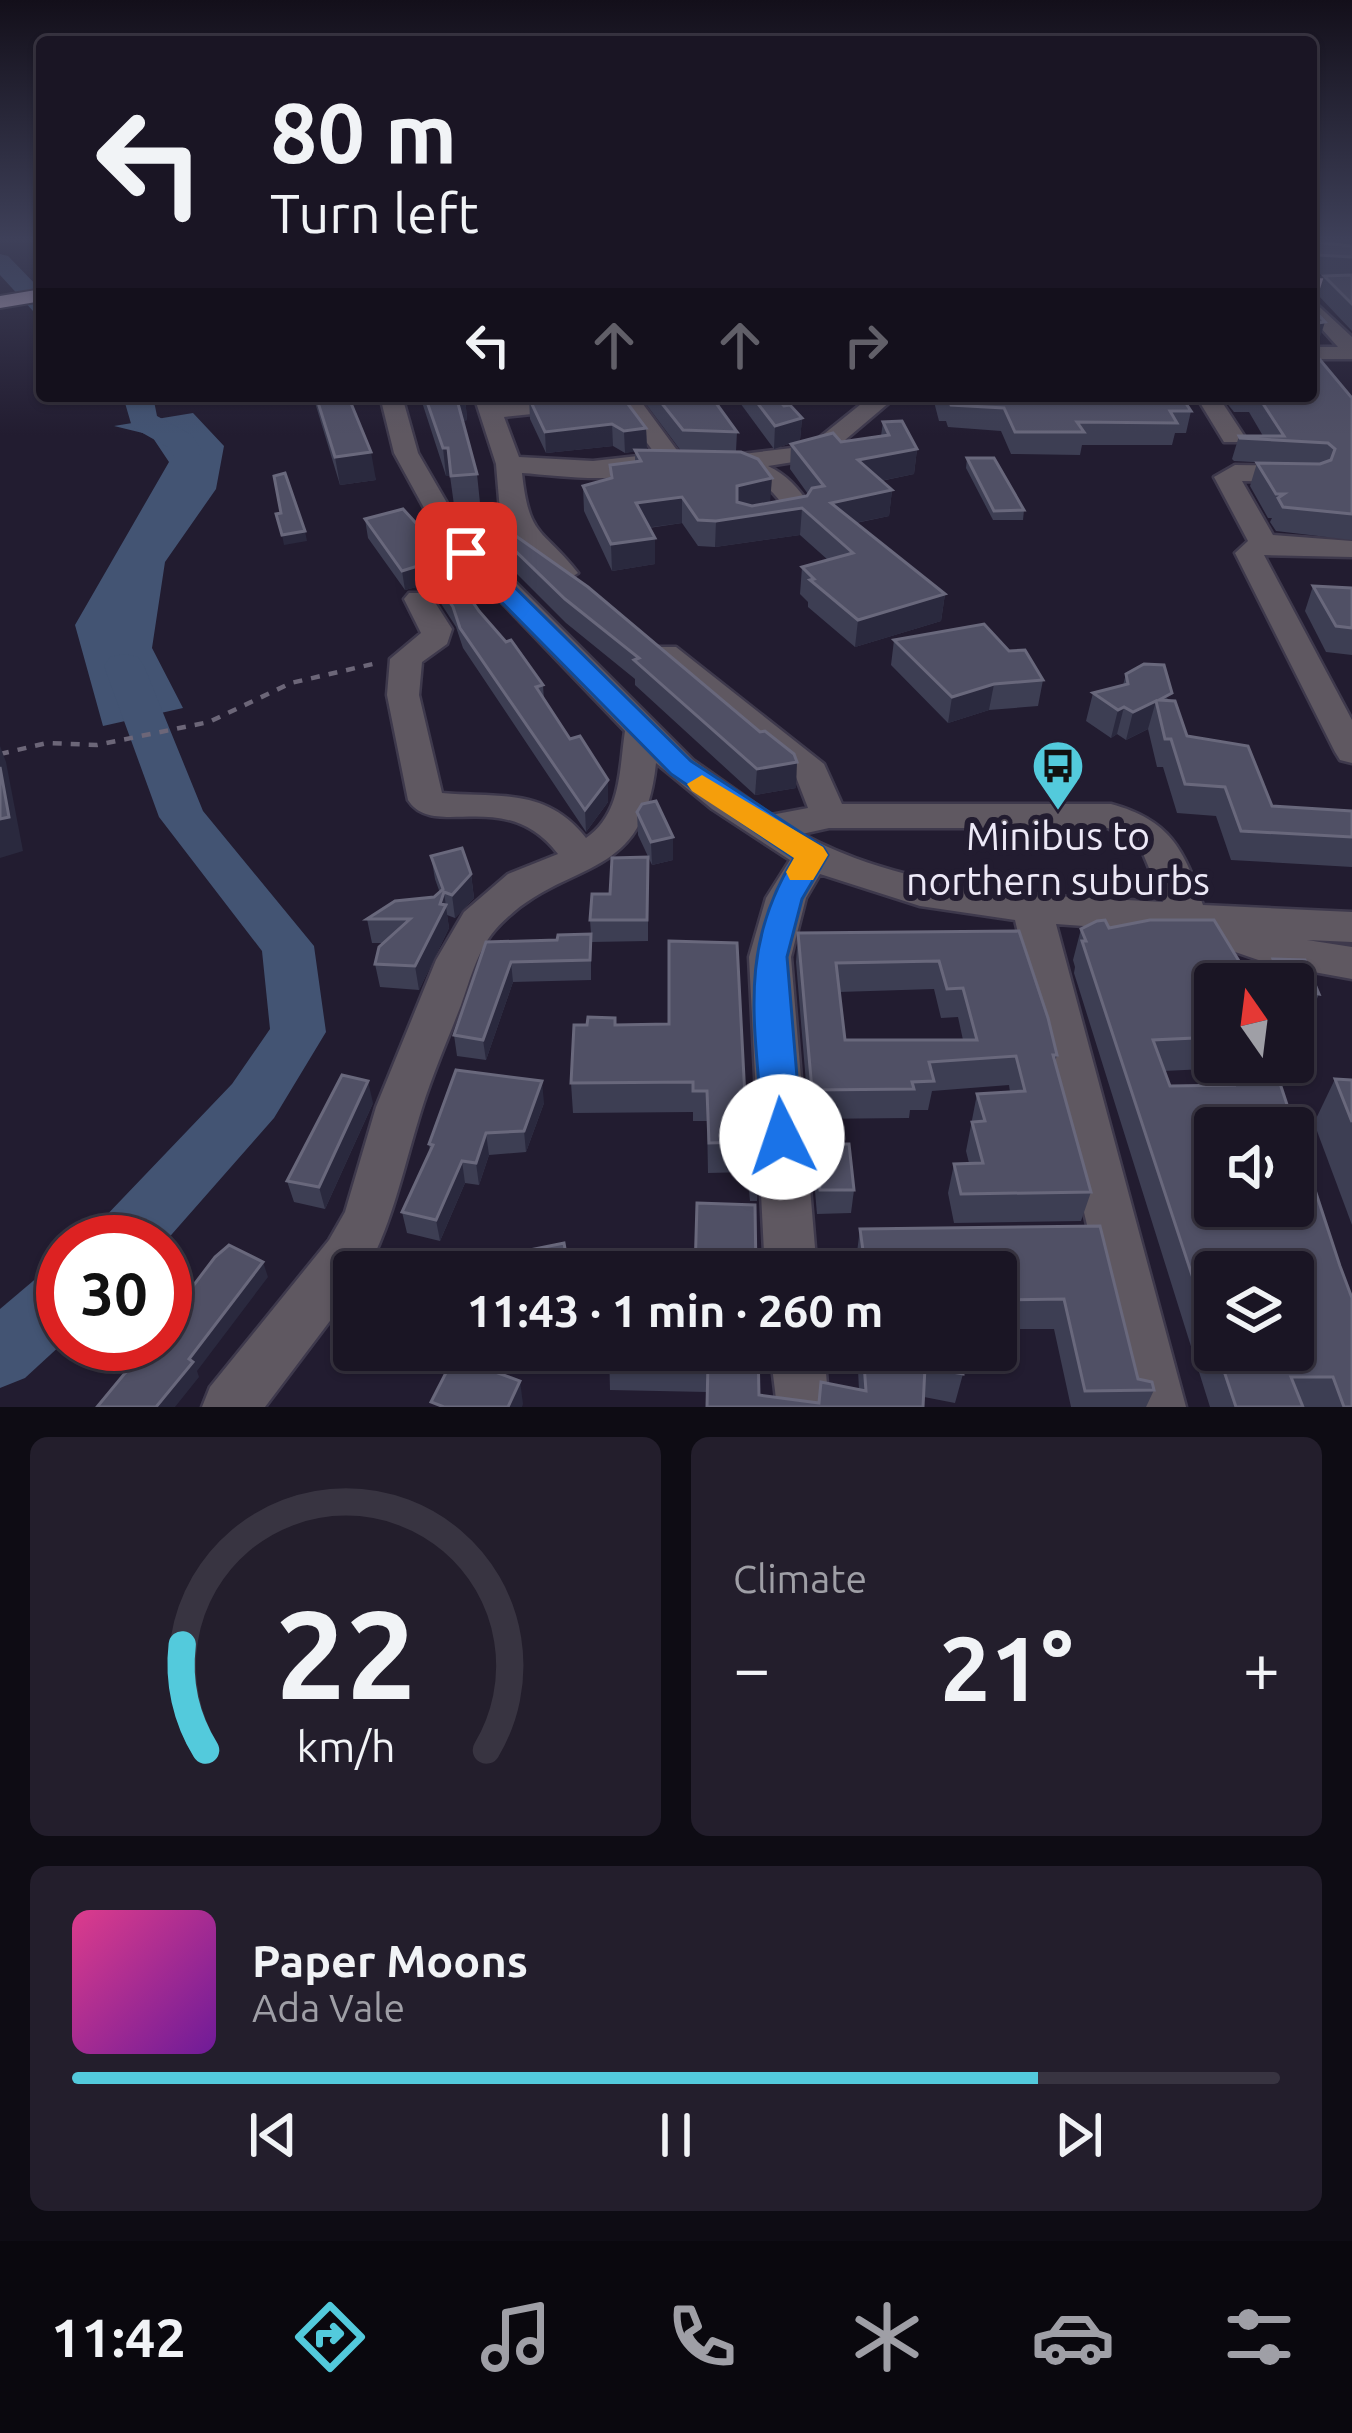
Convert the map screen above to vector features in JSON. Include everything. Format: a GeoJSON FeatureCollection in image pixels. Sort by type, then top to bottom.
{"type":"FeatureCollection","features":[{"type":"Feature","properties":{"kind":"street"},"geometry":{"type":"LineString","coordinates":[[1317,310],[1350,344]]}},
{"type":"Feature","properties":{"kind":"street"},"geometry":{"type":"LineString","coordinates":[[1317,352],[1350,344]]}},
{"type":"Feature","properties":{"kind":"street"},"geometry":{"type":"LineString","coordinates":[[393,402],[406,453],[451,533],[681,768],[767,829],[794,820],[821,836],[867,878],[926,894],[1032,908],[1352,927]]}},
{"type":"Feature","properties":{"kind":"street"},"geometry":{"type":"LineString","coordinates":[[632,402],[667,453],[656,461]]}},
{"type":"Feature","properties":{"kind":"street"},"geometry":{"type":"LineString","coordinates":[[509,464],[588,468],[656,461],[685,469],[816,452],[878,402]]}},
{"type":"Feature","properties":{"kind":"street"},"geometry":{"type":"LineString","coordinates":[[1211,402],[1233,436]]}},
{"type":"Feature","properties":{"kind":"street"},"geometry":{"type":"LineString","coordinates":[[488,403],[509,464],[513,511],[525,538],[590,594]]}},
{"type":"Feature","properties":{"kind":"street"},"geometry":{"type":"LineString","coordinates":[[742,463],[776,479],[797,505],[795,511],[750,520]]}},
{"type":"Feature","properties":{"kind":"street"},"geometry":{"type":"LineString","coordinates":[[1263,543],[1227,477],[1235,473],[1311,475]]}},
{"type":"Feature","properties":{"kind":"street"},"geometry":{"type":"LineString","coordinates":[[1352,549],[1263,543],[1250,553],[1352,752]]}},
{"type":"Feature","properties":{"kind":"street"},"geometry":{"type":"LineString","coordinates":[[419,599],[436,637],[406,658],[403,695],[426,800],[438,807],[520,806],[546,815],[565,832],[581,860]]}},
{"type":"Feature","properties":{"kind":"street"},"geometry":{"type":"LineString","coordinates":[[646,638],[812,772],[821,836],[786,898],[770,957],[790,1251]]}},
{"type":"Feature","properties":{"kind":"street"},"geometry":{"type":"LineString","coordinates":[[230,1407],[347,1257],[368,1219],[399,1107],[457,960],[478,922],[522,884],[581,860],[615,836],[628,818],[642,731]]}},
{"type":"Feature","properties":{"kind":"street"},"geometry":{"type":"LineString","coordinates":[[821,836],[1111,816],[1130,820],[1159,841],[1188,920]]}},
{"type":"Feature","properties":{"kind":"street"},"geometry":{"type":"LineString","coordinates":[[1032,908],[1158,1407]]}},
{"type":"Feature","properties":{"kind":"street"},"geometry":{"type":"LineString","coordinates":[[1188,920],[1270,949],[1352,963]]}},
{"type":"Feature","properties":{"kind":"path"},"geometry":{"type":"LineString","coordinates":[[0,754],[47,743],[97,745],[209,722],[291,683],[406,658]]}},
{"type":"Feature","properties":{"kind":"water"},"geometry":{"type":"Polygon","coordinates":[[[193,413],[224,446],[216,489],[165,562],[152,648],[183,708],[103,726],[75,625],[169,462],[151,435],[114,426],[193,413]]]}},
{"type":"Feature","properties":{"kind":"building"},"geometry":{"type":"Polygon","coordinates":[[[1317,356],[1352,398],[1352,514],[1283,507],[1278,498],[1284,494],[1276,494],[1257,463],[1320,464],[1331,460],[1335,449],[1328,443],[1239,436],[1284,436],[1262,402],[1317,402],[1317,356]]]}},
{"type":"Feature","properties":{"kind":"building"},"geometry":{"type":"Polygon","coordinates":[[[318,402],[350,402],[371,452],[335,457],[318,402]]]}},
{"type":"Feature","properties":{"kind":"building"},"geometry":{"type":"Polygon","coordinates":[[[427,402],[458,402],[477,474],[451,476],[448,448],[443,448],[427,402]]]}},
{"type":"Feature","properties":{"kind":"building"},"geometry":{"type":"Polygon","coordinates":[[[531,402],[626,402],[646,428],[624,431],[612,424],[545,432],[531,402]]]}},
{"type":"Feature","properties":{"kind":"building"},"geometry":{"type":"Polygon","coordinates":[[[661,402],[715,402],[737,432],[683,430],[661,402]]]}},
{"type":"Feature","properties":{"kind":"building"},"geometry":{"type":"Polygon","coordinates":[[[757,402],[790,405],[802,418],[775,426],[757,402]]]}},
{"type":"Feature","properties":{"kind":"building"},"geometry":{"type":"Polygon","coordinates":[[[1185,402],[1191,411],[1170,411],[1177,423],[1077,422],[1084,432],[1015,432],[1004,408],[951,405],[1185,402]]]}},
{"type":"Feature","properties":{"kind":"building"},"geometry":{"type":"Polygon","coordinates":[[[902,421],[917,449],[858,460],[892,490],[831,503],[945,594],[858,620],[810,580],[814,579],[802,567],[853,553],[802,508],[716,521],[698,520],[682,497],[636,503],[655,538],[611,544],[583,486],[612,478],[610,465],[641,461],[635,450],[741,452],[758,459],[772,478],[737,486],[737,502],[752,506],[807,496],[812,488],[824,486],[791,444],[833,433],[841,442],[889,435],[883,422],[902,421]]]}},
{"type":"Feature","properties":{"kind":"building"},"geometry":{"type":"Polygon","coordinates":[[[967,458],[994,458],[1024,510],[994,511],[967,458]]]}},
{"type":"Feature","properties":{"kind":"building"},"geometry":{"type":"Polygon","coordinates":[[[285,473],[305,531],[282,535],[274,476],[285,473]]]}},
{"type":"Feature","properties":{"kind":"building"},"geometry":{"type":"Polygon","coordinates":[[[403,509],[479,611],[506,642],[511,640],[543,685],[536,687],[570,739],[580,736],[608,780],[585,810],[460,628],[430,571],[421,565],[402,571],[365,519],[403,509]]]}},
{"type":"Feature","properties":{"kind":"building"},"geometry":{"type":"Polygon","coordinates":[[[513,534],[588,587],[760,732],[794,754],[797,762],[757,769],[634,660],[639,658],[565,599],[506,542],[513,534]]]}},
{"type":"Feature","properties":{"kind":"building"},"geometry":{"type":"Polygon","coordinates":[[[1313,586],[1352,588],[1352,628],[1336,626],[1313,586]]]}},
{"type":"Feature","properties":{"kind":"building"},"geometry":{"type":"Polygon","coordinates":[[[984,624],[1009,651],[1025,650],[1043,680],[994,684],[952,697],[894,640],[984,624]]]}},
{"type":"Feature","properties":{"kind":"building"},"geometry":{"type":"Polygon","coordinates":[[[1144,664],[1164,665],[1172,693],[1159,700],[1175,701],[1187,736],[1248,746],[1272,806],[1352,811],[1352,837],[1241,831],[1225,787],[1185,784],[1171,739],[1165,739],[1156,701],[1133,712],[1124,707],[1118,710],[1093,693],[1128,684],[1126,674],[1144,664]]]}},
{"type":"Feature","properties":{"kind":"building"},"geometry":{"type":"Polygon","coordinates":[[[0,767],[9,817],[0,819],[0,767]]]}},
{"type":"Feature","properties":{"kind":"building"},"geometry":{"type":"Polygon","coordinates":[[[656,801],[673,837],[651,842],[637,812],[642,804],[656,801]]]}},
{"type":"Feature","properties":{"kind":"building"},"geometry":{"type":"Polygon","coordinates":[[[462,848],[471,874],[452,895],[444,892],[440,904],[446,905],[415,966],[375,964],[379,947],[410,919],[367,919],[395,901],[434,897],[443,889],[431,856],[462,848]]]}},
{"type":"Feature","properties":{"kind":"building"},"geometry":{"type":"Polygon","coordinates":[[[648,857],[647,920],[590,920],[592,894],[610,894],[612,858],[648,857]]]}},
{"type":"Feature","properties":{"kind":"building"},"geometry":{"type":"Polygon","coordinates":[[[1105,920],[1109,928],[1150,920],[1214,920],[1240,963],[1194,963],[1194,1038],[1153,1040],[1170,1086],[1280,1083],[1288,1107],[1194,1107],[1194,1227],[1314,1227],[1314,1187],[1352,1298],[1352,1407],[1344,1407],[1333,1377],[1291,1377],[1303,1407],[1236,1407],[1224,1371],[1314,1371],[1314,1251],[1194,1251],[1194,1281],[1081,929],[1105,920]]]}},
{"type":"Feature","properties":{"kind":"building"},"geometry":{"type":"Polygon","coordinates":[[[1019,931],[1048,1018],[1057,1055],[1053,1055],[1091,1192],[961,1194],[954,1164],[983,1163],[972,1122],[985,1121],[977,1094],[1025,1091],[1016,1056],[929,1062],[934,1081],[912,1082],[914,1089],[812,1090],[798,933],[1019,931]],[[939,961],[836,963],[845,1040],[977,1040],[963,988],[947,989],[939,961]]]}},
{"type":"Feature","properties":{"kind":"building"},"geometry":{"type":"Polygon","coordinates":[[[591,934],[590,960],[511,962],[483,1040],[454,1035],[486,942],[591,934]]]}},
{"type":"Feature","properties":{"kind":"building"},"geometry":{"type":"Polygon","coordinates":[[[669,941],[737,943],[746,1117],[756,1117],[759,1171],[751,1171],[748,1142],[709,1143],[707,1091],[693,1091],[693,1082],[571,1083],[574,1025],[587,1025],[588,1017],[615,1018],[615,1025],[669,1024],[669,941]]]}},
{"type":"Feature","properties":{"kind":"building"},"geometry":{"type":"Polygon","coordinates":[[[1273,959],[1306,963],[1275,963],[1273,959]]]}},
{"type":"Feature","properties":{"kind":"building"},"geometry":{"type":"Polygon","coordinates":[[[456,1070],[542,1081],[524,1131],[486,1133],[476,1163],[462,1161],[436,1220],[402,1212],[433,1145],[429,1144],[456,1070]]]}},
{"type":"Feature","properties":{"kind":"building"},"geometry":{"type":"Polygon","coordinates":[[[342,1075],[368,1081],[319,1187],[287,1181],[342,1075]]]}},
{"type":"Feature","properties":{"kind":"building"},"geometry":{"type":"Polygon","coordinates":[[[1335,1079],[1352,1080],[1352,1122],[1335,1079]]]}},
{"type":"Feature","properties":{"kind":"building"},"geometry":{"type":"Polygon","coordinates":[[[815,1144],[849,1144],[854,1190],[820,1190],[815,1144]]]}},
{"type":"Feature","properties":{"kind":"building"},"geometry":{"type":"Polygon","coordinates":[[[697,1203],[755,1205],[756,1251],[696,1251],[697,1203]]]}},
{"type":"Feature","properties":{"kind":"building"},"geometry":{"type":"Polygon","coordinates":[[[1100,1226],[1138,1379],[1152,1382],[1154,1390],[1085,1391],[1064,1299],[1017,1300],[1017,1251],[863,1251],[860,1229],[1100,1226]]]}},
{"type":"Feature","properties":{"kind":"building"},"geometry":{"type":"Polygon","coordinates":[[[564,1243],[565,1251],[525,1251],[564,1243]]]}},
{"type":"Feature","properties":{"kind":"building"},"geometry":{"type":"Polygon","coordinates":[[[229,1245],[263,1262],[192,1355],[192,1287],[229,1245]]]}},
{"type":"Feature","properties":{"kind":"building"},"geometry":{"type":"Polygon","coordinates":[[[127,1371],[186,1371],[156,1407],[97,1407],[127,1371]]]}},
{"type":"Feature","properties":{"kind":"building"},"geometry":{"type":"Polygon","coordinates":[[[447,1371],[492,1371],[520,1381],[508,1407],[444,1407],[431,1402],[447,1371]]]}},
{"type":"Feature","properties":{"kind":"building"},"geometry":{"type":"Polygon","coordinates":[[[708,1371],[758,1371],[759,1395],[819,1403],[821,1382],[866,1391],[865,1371],[925,1371],[923,1407],[707,1407],[708,1371]]]}},
{"type":"Feature","properties":{"kind":"waterway"},"geometry":{"type":"LineString","coordinates":[[139,402],[143,421],[181,442],[186,451]]}},
{"type":"Feature","properties":{"kind":"waterway"},"geometry":{"type":"LineString","coordinates":[[124,666],[182,817],[288,946],[298,1032],[253,1101],[149,1215]]}},
{"type":"Feature","properties":{"kind":"waterway"},"geometry":{"type":"LineString","coordinates":[[0,1354],[36,1323]]}},
{"type":"Feature","properties":{"kind":"slow traffic"},"geometry":{"type":"LineString","coordinates":[[702,784],[812,855],[802,872]]}},
{"type":"Feature","properties":{"kind":"place","name":"Minibus to northern suburbs"},"geometry":{"type":"Point","coordinates":[1058,812]}},
{"type":"Feature","properties":{"kind":"route"},"geometry":{"type":"LineString","coordinates":[[466,553],[681,768],[812,855],[786,898],[770,957],[782,1137]]}}]}
